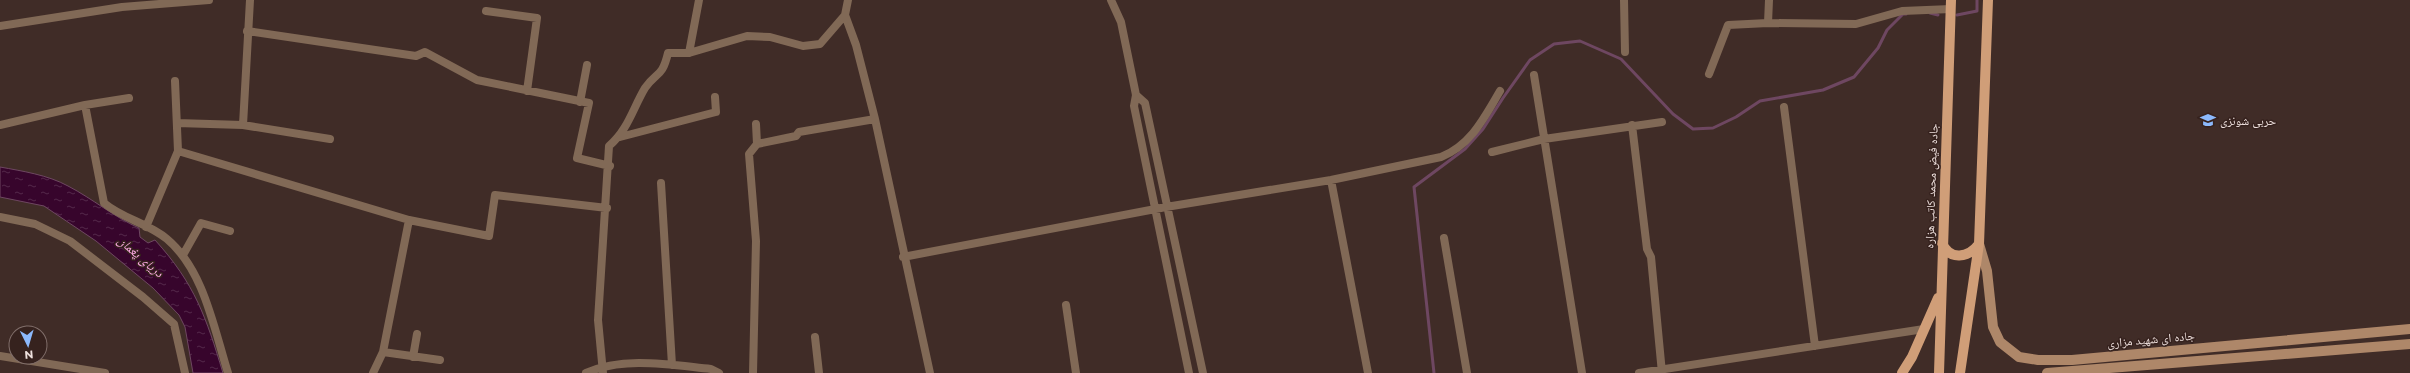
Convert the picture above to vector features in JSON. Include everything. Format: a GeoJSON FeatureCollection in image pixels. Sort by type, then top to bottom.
{"type":"FeatureCollection","features":[{"type":"Feature","properties":{"kind":"main road"},"geometry":{"type":"LineString","coordinates":[[1960,373],[1979,244],[1988,0]]}},
{"type":"Feature","properties":{"kind":"main road","name":"جاده فیض محمد کاتب هزاره"},"geometry":{"type":"LineString","coordinates":[[1939,373],[1940,295],[1951,4]]}},
{"type":"Feature","properties":{"kind":"main road"},"geometry":{"type":"LineString","coordinates":[[1942,243],[1949,252],[1960,256],[1971,253],[1979,244]]}},
{"type":"Feature","properties":{"kind":"main road","name":"جاده ای شهید مزاری"},"geometry":{"type":"LineString","coordinates":[[1979,244],[1988,271],[1993,327],[2000,342],[2019,357],[2038,360],[2072,360],[2410,329]]}},
{"type":"Feature","properties":{"kind":"main road"},"geometry":{"type":"LineString","coordinates":[[1902,373],[1940,295]]}},
{"type":"Feature","properties":{"kind":"main road","name":"جاده ای شهید مزاری"},"geometry":{"type":"LineString","coordinates":[[2047,373],[2410,344]]}},
{"type":"Feature","properties":{"kind":"street"},"geometry":{"type":"LineString","coordinates":[[0,26],[122,4],[209,0]]}},
{"type":"Feature","properties":{"kind":"street"},"geometry":{"type":"LineString","coordinates":[[243,125],[247,31],[250,0]]}},
{"type":"Feature","properties":{"kind":"street"},"geometry":{"type":"LineString","coordinates":[[689,53],[699,0]]}},
{"type":"Feature","properties":{"kind":"street"},"geometry":{"type":"LineString","coordinates":[[602,370],[598,320],[610,166],[609,146],[620,137],[646,87],[664,70],[668,53],[689,53],[747,36],[770,37],[803,46],[820,44],[845,15],[848,0]]}},
{"type":"Feature","properties":{"kind":"street"},"geometry":{"type":"LineString","coordinates":[[1111,0],[1121,22],[1136,95],[1134,106],[1190,373]]}},
{"type":"Feature","properties":{"kind":"street"},"geometry":{"type":"LineString","coordinates":[[1624,0],[1625,52]]}},
{"type":"Feature","properties":{"kind":"street"},"geometry":{"type":"LineString","coordinates":[[1768,23],[1769,0]]}},
{"type":"Feature","properties":{"kind":"street"},"geometry":{"type":"LineString","coordinates":[[1709,74],[1728,25],[1768,23],[1856,24],[1902,11],[1951,4]]}},
{"type":"Feature","properties":{"kind":"street"},"geometry":{"type":"LineString","coordinates":[[486,11],[537,18],[527,91]]}},
{"type":"Feature","properties":{"kind":"street"},"geometry":{"type":"LineString","coordinates":[[845,15],[856,45],[874,119],[903,257],[930,373]]}},
{"type":"Feature","properties":{"kind":"street"},"geometry":{"type":"LineString","coordinates":[[247,31],[416,56],[425,52],[471,78],[589,103],[590,106],[577,158],[610,166]]}},
{"type":"Feature","properties":{"kind":"street"},"geometry":{"type":"LineString","coordinates":[[580,102],[587,65]]}},
{"type":"Feature","properties":{"kind":"street"},"geometry":{"type":"LineString","coordinates":[[1534,75],[1582,373]]}},
{"type":"Feature","properties":{"kind":"street"},"geometry":{"type":"LineString","coordinates":[[146,227],[178,151],[175,81]]}},
{"type":"Feature","properties":{"kind":"street"},"geometry":{"type":"LineString","coordinates":[[903,257],[1166,207],[1330,180],[1441,157],[1454,152],[1478,128],[1500,91]]}},
{"type":"Feature","properties":{"kind":"street"},"geometry":{"type":"LineString","coordinates":[[1136,95],[1145,103],[1166,207],[1203,373]]}},
{"type":"Feature","properties":{"kind":"street"},"geometry":{"type":"LineString","coordinates":[[620,137],[716,112],[715,97]]}},
{"type":"Feature","properties":{"kind":"street"},"geometry":{"type":"LineString","coordinates":[[0,125],[85,105],[129,98]]}},
{"type":"Feature","properties":{"kind":"street"},"geometry":{"type":"LineString","coordinates":[[85,105],[104,203],[123,217],[168,239],[183,255],[198,279],[228,373]]}},
{"type":"Feature","properties":{"kind":"street"},"geometry":{"type":"LineString","coordinates":[[1784,107],[1815,346]]}},
{"type":"Feature","properties":{"kind":"street"},"geometry":{"type":"LineString","coordinates":[[753,373],[756,241],[749,154],[757,144],[796,136],[799,132],[874,119]]}},
{"type":"Feature","properties":{"kind":"street"},"geometry":{"type":"LineString","coordinates":[[177,122],[243,125],[330,139]]}},
{"type":"Feature","properties":{"kind":"street"},"geometry":{"type":"LineString","coordinates":[[1492,152],[1544,139],[1632,125],[1662,122]]}},
{"type":"Feature","properties":{"kind":"street"},"geometry":{"type":"LineString","coordinates":[[756,124],[757,144]]}},
{"type":"Feature","properties":{"kind":"street"},"geometry":{"type":"LineString","coordinates":[[1632,125],[1647,249],[1651,257],[1662,371]]}},
{"type":"Feature","properties":{"kind":"street"},"geometry":{"type":"LineString","coordinates":[[178,151],[409,220],[490,236],[495,194],[606,208]]}},
{"type":"Feature","properties":{"kind":"street"},"geometry":{"type":"LineString","coordinates":[[1330,180],[1368,373]]}},
{"type":"Feature","properties":{"kind":"street"},"geometry":{"type":"LineString","coordinates":[[660,183],[672,365]]}},
{"type":"Feature","properties":{"kind":"street"},"geometry":{"type":"LineString","coordinates":[[0,217],[35,224],[70,241],[143,297],[174,324],[185,373]]}},
{"type":"Feature","properties":{"kind":"street"},"geometry":{"type":"LineString","coordinates":[[373,373],[384,352],[409,220]]}},
{"type":"Feature","properties":{"kind":"street"},"geometry":{"type":"LineString","coordinates":[[183,255],[201,222],[230,231]]}},
{"type":"Feature","properties":{"kind":"street"},"geometry":{"type":"LineString","coordinates":[[1444,238],[1467,373]]}},
{"type":"Feature","properties":{"kind":"street"},"geometry":{"type":"LineString","coordinates":[[1066,305],[1076,373]]}},
{"type":"Feature","properties":{"kind":"street"},"geometry":{"type":"LineString","coordinates":[[1639,373],[1662,371],[1924,329]]}},
{"type":"Feature","properties":{"kind":"street"},"geometry":{"type":"LineString","coordinates":[[413,357],[417,334]]}},
{"type":"Feature","properties":{"kind":"street"},"geometry":{"type":"LineString","coordinates":[[816,337],[819,373]]}},
{"type":"Feature","properties":{"kind":"street"},"geometry":{"type":"LineString","coordinates":[[384,352],[440,360]]}},
{"type":"Feature","properties":{"kind":"street"},"geometry":{"type":"LineString","coordinates":[[0,356],[105,373]]}},
{"type":"Feature","properties":{"kind":"street"},"geometry":{"type":"LineString","coordinates":[[586,373],[645,363],[711,369],[719,373]]}},
{"type":"Feature","properties":{"kind":"water","name":"دریای پغمان"},"geometry":{"type":"Polygon","coordinates":[[[0,167],[35,174],[60,182],[121,219],[139,228],[140,237],[148,243],[155,240],[180,271],[198,302],[211,335],[223,373],[193,373],[185,327],[179,315],[153,288],[96,241],[44,206],[0,197],[0,167]]]}},
{"type":"Feature","properties":{"kind":"waterway"},"geometry":{"type":"LineString","coordinates":[[1957,15],[1977,11],[1977,0]]}},
{"type":"Feature","properties":{"kind":"waterway"},"geometry":{"type":"LineString","coordinates":[[1930,13],[1938,15]]}},
{"type":"Feature","properties":{"kind":"waterway"},"geometry":{"type":"LineString","coordinates":[[1434,373],[1414,187],[1465,149],[1483,129],[1530,60],[1554,44],[1580,41],[1621,59],[1673,114],[1693,129],[1713,128],[1736,117],[1760,101],[1823,90],[1854,77],[1878,48],[1887,30],[1903,14],[1906,14]]}},
{"type":"Feature","properties":{"kind":"place","name":"حربی شونزی"},"geometry":{"type":"Point","coordinates":[2208,120]}}]}
